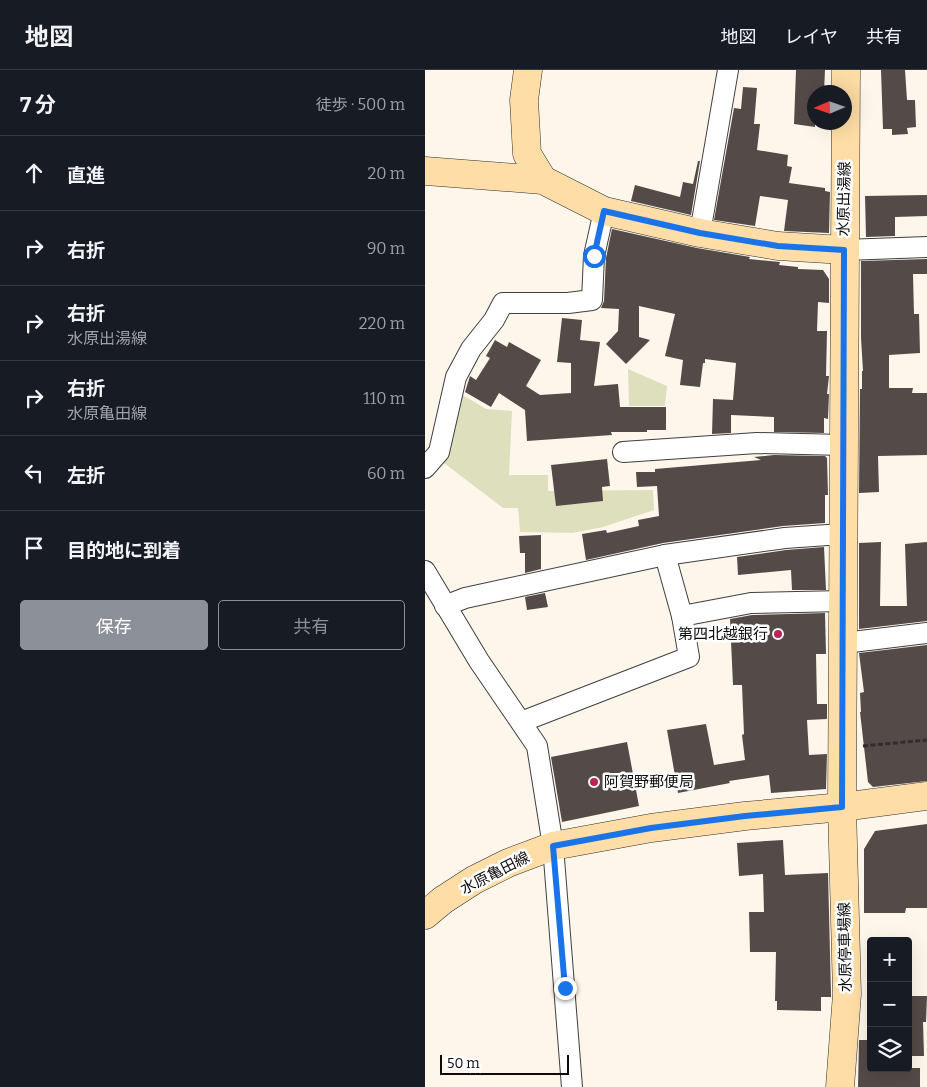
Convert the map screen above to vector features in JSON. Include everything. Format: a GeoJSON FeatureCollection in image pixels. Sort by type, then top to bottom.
{"type":"FeatureCollection","features":[{"type":"Feature","properties":{"kind":"main road"},"geometry":{"type":"LineString","coordinates":[[528,70],[524,100],[527,154],[543,180]]}},
{"type":"Feature","properties":{"kind":"main road","name":"水原出湯線"},"geometry":{"type":"LineString","coordinates":[[842,807],[846,70]]}},
{"type":"Feature","properties":{"kind":"main road"},"geometry":{"type":"LineString","coordinates":[[425,171],[543,180],[604,211],[700,233],[778,246],[844,250]]}},
{"type":"Feature","properties":{"kind":"main road","name":"水原亀田線"},"geometry":{"type":"LineString","coordinates":[[425,915],[443,900],[474,880],[508,862],[553,846],[660,827],[927,796]]}},
{"type":"Feature","properties":{"kind":"main road","name":"水原停車場線"},"geometry":{"type":"LineString","coordinates":[[840,1087],[847,994],[842,807]]}},
{"type":"Feature","properties":{"kind":"street"},"geometry":{"type":"LineString","coordinates":[[700,233],[727,70]]}},
{"type":"Feature","properties":{"kind":"street"},"geometry":{"type":"LineString","coordinates":[[425,468],[439,452],[456,377],[471,349],[494,320],[503,303],[568,303],[592,300],[594,256],[604,211]]}},
{"type":"Feature","properties":{"kind":"street"},"geometry":{"type":"LineString","coordinates":[[844,250],[927,247]]}},
{"type":"Feature","properties":{"kind":"street"},"geometry":{"type":"LineString","coordinates":[[623,452],[757,443],[843,445]]}},
{"type":"Feature","properties":{"kind":"street"},"geometry":{"type":"LineString","coordinates":[[445,606],[465,598],[665,555],[785,538],[843,534]]}},
{"type":"Feature","properties":{"kind":"street"},"geometry":{"type":"LineString","coordinates":[[521,722],[689,657],[682,616],[665,555]]}},
{"type":"Feature","properties":{"kind":"street"},"geometry":{"type":"LineString","coordinates":[[425,572],[479,661],[537,746],[553,846],[572,1087]]}},
{"type":"Feature","properties":{"kind":"street"},"geometry":{"type":"LineString","coordinates":[[682,616],[751,603],[844,601]]}},
{"type":"Feature","properties":{"kind":"street"},"geometry":{"type":"LineString","coordinates":[[844,643],[927,633]]}},
{"type":"Feature","properties":{"kind":"path"},"geometry":{"type":"LineString","coordinates":[[843,748],[927,740]]}},
{"type":"Feature","properties":{"kind":"green space"},"geometry":{"type":"Polygon","coordinates":[[[628,369],[667,386],[665,406],[629,406],[628,369]]]}},
{"type":"Feature","properties":{"kind":"green space"},"geometry":{"type":"Polygon","coordinates":[[[461,394],[486,409],[512,411],[509,475],[548,475],[548,491],[653,490],[654,510],[603,527],[573,533],[520,532],[518,508],[503,508],[444,463],[461,394]]]}},
{"type":"Feature","properties":{"kind":"building"},"geometry":{"type":"Polygon","coordinates":[[[796,70],[825,70],[824,85],[807,85],[807,126],[794,124],[796,70]]]}},
{"type":"Feature","properties":{"kind":"building"},"geometry":{"type":"Polygon","coordinates":[[[881,70],[905,70],[907,100],[915,100],[916,127],[907,128],[908,134],[892,135],[892,129],[883,129],[881,70]]]}},
{"type":"Feature","properties":{"kind":"building"},"geometry":{"type":"Polygon","coordinates":[[[743,87],[757,88],[754,124],[760,124],[757,150],[788,155],[787,166],[792,167],[789,183],[825,188],[825,191],[830,192],[829,233],[784,231],[788,200],[760,196],[755,226],[714,220],[734,108],[741,109],[743,87]]]}},
{"type":"Feature","properties":{"kind":"building"},"geometry":{"type":"Polygon","coordinates":[[[698,161],[700,161],[691,215],[631,201],[635,185],[680,197],[683,182],[693,184],[698,161]]]}},
{"type":"Feature","properties":{"kind":"building"},"geometry":{"type":"Polygon","coordinates":[[[927,195],[927,216],[895,217],[895,236],[866,237],[865,196],[927,195]]]}},
{"type":"Feature","properties":{"kind":"building"},"geometry":{"type":"Polygon","coordinates":[[[612,229],[697,248],[750,257],[749,259],[780,262],[779,265],[798,267],[798,269],[823,270],[829,279],[829,303],[818,302],[817,331],[827,331],[826,376],[829,376],[827,394],[829,394],[828,419],[824,418],[824,433],[774,432],[774,417],[731,415],[731,433],[712,434],[713,399],[733,400],[736,363],[705,359],[700,387],[680,385],[683,360],[665,356],[675,314],[639,306],[639,337],[650,340],[626,364],[606,344],[618,331],[619,309],[601,308],[604,301],[606,258],[612,229]]]}},
{"type":"Feature","properties":{"kind":"building"},"geometry":{"type":"Polygon","coordinates":[[[927,259],[927,274],[913,274],[914,314],[919,314],[920,353],[889,355],[889,388],[913,388],[912,393],[927,393],[927,455],[878,456],[879,492],[859,493],[860,389],[862,389],[863,371],[861,261],[927,259]]]}},
{"type":"Feature","properties":{"kind":"building"},"geometry":{"type":"Polygon","coordinates":[[[562,318],[582,320],[580,340],[600,342],[594,386],[618,384],[620,407],[666,407],[666,430],[611,432],[612,435],[527,441],[525,410],[499,393],[491,407],[465,392],[470,376],[476,380],[490,358],[486,356],[495,340],[507,347],[509,342],[541,360],[526,386],[540,395],[571,393],[571,363],[557,362],[562,318]]]}},
{"type":"Feature","properties":{"kind":"building"},"geometry":{"type":"Polygon","coordinates":[[[774,455],[825,456],[827,458],[828,495],[825,495],[825,523],[783,526],[663,543],[586,560],[582,534],[606,530],[607,533],[639,526],[638,520],[659,516],[657,486],[637,487],[636,472],[655,472],[655,469],[761,460],[754,457],[774,455]]]}},
{"type":"Feature","properties":{"kind":"building"},"geometry":{"type":"Polygon","coordinates":[[[607,459],[610,486],[602,487],[603,501],[556,506],[551,465],[607,459]]]}},
{"type":"Feature","properties":{"kind":"building"},"geometry":{"type":"Polygon","coordinates":[[[541,535],[541,569],[525,573],[525,553],[520,553],[519,536],[541,535]]]}},
{"type":"Feature","properties":{"kind":"building"},"geometry":{"type":"Polygon","coordinates":[[[881,542],[880,606],[907,606],[905,544],[927,542],[927,621],[859,629],[859,543],[881,542]]]}},
{"type":"Feature","properties":{"kind":"building"},"geometry":{"type":"Polygon","coordinates":[[[824,547],[826,590],[792,590],[791,570],[738,575],[737,557],[824,547]]]}},
{"type":"Feature","properties":{"kind":"building"},"geometry":{"type":"Polygon","coordinates":[[[545,593],[548,607],[527,610],[525,597],[545,593]]]}},
{"type":"Feature","properties":{"kind":"building"},"geometry":{"type":"Polygon","coordinates":[[[825,613],[826,654],[816,654],[817,704],[827,704],[827,719],[807,720],[809,755],[827,754],[826,789],[771,793],[769,775],[729,781],[730,783],[678,793],[667,730],[706,724],[714,765],[745,760],[742,735],[744,734],[742,685],[733,685],[730,619],[752,615],[825,613]]]}},
{"type":"Feature","properties":{"kind":"building"},"geometry":{"type":"Polygon","coordinates":[[[927,645],[927,781],[873,787],[868,782],[860,712],[860,693],[864,692],[859,653],[927,645]]]}},
{"type":"Feature","properties":{"kind":"building"},"geometry":{"type":"Polygon","coordinates":[[[627,742],[639,806],[562,822],[551,757],[627,742]]]}},
{"type":"Feature","properties":{"kind":"building"},"geometry":{"type":"Polygon","coordinates":[[[927,824],[927,908],[906,908],[905,913],[864,913],[864,849],[875,831],[927,824]]]}},
{"type":"Feature","properties":{"kind":"building"},"geometry":{"type":"Polygon","coordinates":[[[783,840],[785,875],[828,873],[831,997],[821,997],[821,1011],[777,1010],[777,1001],[775,1001],[776,952],[750,952],[749,912],[764,912],[763,874],[739,876],[737,843],[783,840]]]}},
{"type":"Feature","properties":{"kind":"building"},"geometry":{"type":"Polygon","coordinates":[[[912,996],[927,996],[926,1022],[923,1022],[924,1056],[912,1056],[912,996]]]}},
{"type":"Feature","properties":{"kind":"building"},"geometry":{"type":"Polygon","coordinates":[[[859,1040],[867,1040],[867,1072],[912,1072],[912,1068],[920,1068],[920,1087],[858,1087],[859,1040]]]}},
{"type":"Feature","properties":{"kind":"place","name":"第四北越銀行"},"geometry":{"type":"Point","coordinates":[778,634]}},
{"type":"Feature","properties":{"kind":"place","name":"阿賀野郵便局"},"geometry":{"type":"Point","coordinates":[594,782]}},
{"type":"Feature","properties":{"kind":"route"},"geometry":{"type":"LineString","coordinates":[[565,988],[553,846],[651,828],[745,816],[842,807],[844,250],[778,246],[700,233],[604,211],[594,256]]}}]}
